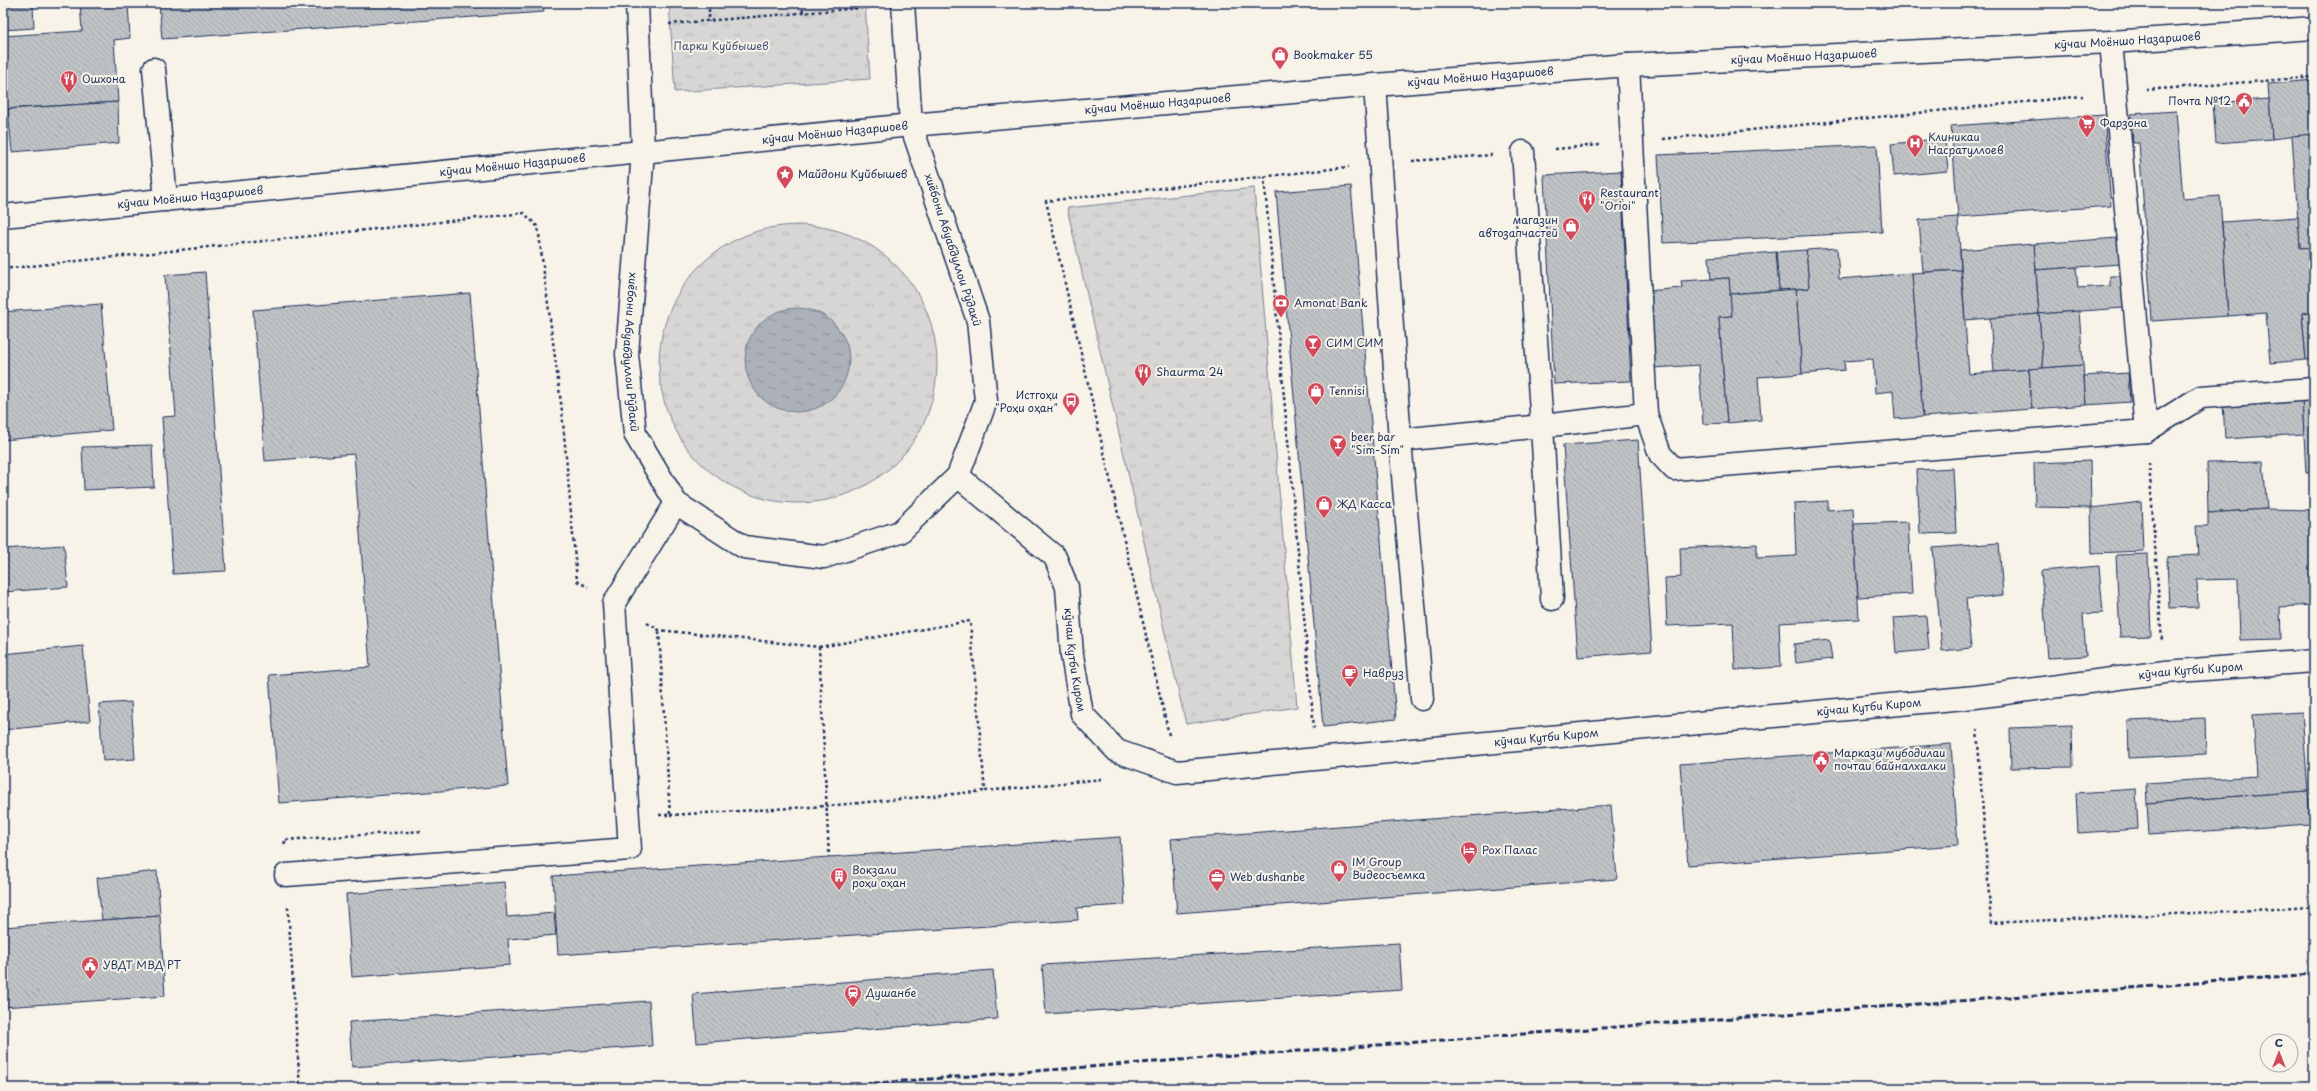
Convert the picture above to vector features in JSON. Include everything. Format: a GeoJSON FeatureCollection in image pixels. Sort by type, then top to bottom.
{"type":"FeatureCollection","features":[{"type":"Feature","properties":{"kind":"street","name":"хиёбони Абуабдуллои Рӯдакӣ"},"geometry":{"type":"LineString","coordinates":[[638,3],[643,152],[627,354],[635,434],[676,503],[744,546],[824,557],[900,532],[958,476],[986,401],[978,321],[911,125],[903,4]]}},
{"type":"Feature","properties":{"kind":"street","name":"кӯчаи Моёншо Назаршоев"},"geometry":{"type":"LineString","coordinates":[[3,216],[911,125],[1375,85],[1628,65],[2111,42],[2314,28]]}},
{"type":"Feature","properties":{"kind":"street"},"geometry":{"type":"LineString","coordinates":[[2111,42],[2146,431]]}},
{"type":"Feature","properties":{"kind":"street"},"geometry":{"type":"LineString","coordinates":[[1628,65],[1646,414],[1660,454],[1674,469],[2146,431],[2201,397],[2314,389]]}},
{"type":"Feature","properties":{"kind":"street"},"geometry":{"type":"LineString","coordinates":[[154,69],[166,200]]}},
{"type":"Feature","properties":{"kind":"street"},"geometry":{"type":"LineString","coordinates":[[1375,85],[1400,440],[1422,699]]}},
{"type":"Feature","properties":{"kind":"street"},"geometry":{"type":"LineString","coordinates":[[1523,152],[1542,426],[1552,599]]}},
{"type":"Feature","properties":{"kind":"street"},"geometry":{"type":"LineString","coordinates":[[1400,440],[1646,414]]}},
{"type":"Feature","properties":{"kind":"street","name":"кӯчаи Кутби Киром"},"geometry":{"type":"LineString","coordinates":[[958,476],[1055,557],[1067,587],[1072,655],[1082,714],[1117,751],[1177,772],[1975,697],[2165,672],[2314,660]]}},
{"type":"Feature","properties":{"kind":"street"},"geometry":{"type":"LineString","coordinates":[[286,875],[630,849],[614,603],[676,503]]}},
{"type":"Feature","properties":{"kind":"path"},"geometry":{"type":"LineString","coordinates":[[708,3],[709,22]]}},
{"type":"Feature","properties":{"kind":"path"},"geometry":{"type":"LineString","coordinates":[[802,3],[803,13]]}},
{"type":"Feature","properties":{"kind":"path"},"geometry":{"type":"LineString","coordinates":[[639,26],[709,22],[903,4]]}},
{"type":"Feature","properties":{"kind":"path"},"geometry":{"type":"LineString","coordinates":[[1264,176],[1317,758]]}},
{"type":"Feature","properties":{"kind":"path"},"geometry":{"type":"LineString","coordinates":[[3,269],[524,213],[538,227],[562,411],[578,581],[659,630],[819,647],[970,621],[985,791]]}},
{"type":"Feature","properties":{"kind":"path"},"geometry":{"type":"LineString","coordinates":[[2146,431],[2165,672]]}},
{"type":"Feature","properties":{"kind":"path"},"geometry":{"type":"LineString","coordinates":[[659,630],[670,815]]}},
{"type":"Feature","properties":{"kind":"path"},"geometry":{"type":"LineString","coordinates":[[819,647],[829,857]]}},
{"type":"Feature","properties":{"kind":"path"},"geometry":{"type":"LineString","coordinates":[[1975,697],[1991,923],[2314,907]]}},
{"type":"Feature","properties":{"kind":"path"},"geometry":{"type":"LineString","coordinates":[[628,817],[826,806],[1108,779]]}},
{"type":"Feature","properties":{"kind":"path"},"geometry":{"type":"LineString","coordinates":[[300,1088],[284,840],[425,830]]}},
{"type":"Feature","properties":{"kind":"green space","name":"Парки Куйбышев"},"geometry":{"type":"Polygon","coordinates":[[[669,3],[865,3],[870,79],[675,92],[669,3]]]}},
{"type":"Feature","properties":{"kind":"green space"},"geometry":{"type":"Polygon","coordinates":[[[1254,188],[1297,707],[1186,724],[1067,208],[1254,188]]]}},
{"type":"Feature","properties":{"kind":"green space"},"geometry":{"type":"Polygon","coordinates":[[[784,225],[812,225],[825,227],[851,235],[864,241],[886,256],[906,276],[921,298],[927,311],[935,337],[937,364],[935,391],[927,417],[921,430],[906,452],[886,472],[864,487],[851,493],[825,501],[812,503],[784,503],[771,501],[745,493],[732,487],[710,472],[690,452],[675,430],[669,417],[661,391],[659,378],[659,350],[661,337],[669,311],[675,298],[690,276],[710,256],[732,241],[745,235],[771,227],[784,225]]]}},
{"type":"Feature","properties":{"kind":"water"},"geometry":{"type":"Polygon","coordinates":[[[797,308],[817,312],[834,323],[845,340],[849,360],[845,380],[834,397],[817,408],[797,412],[777,408],[760,397],[749,380],[745,360],[749,340],[760,323],[777,312],[797,308]]]}},
{"type":"Feature","properties":{"kind":"building"},"geometry":{"type":"Polygon","coordinates":[[[80,3],[128,3],[130,38],[114,40],[118,102],[3,109],[3,36],[82,31],[80,3]]]}},
{"type":"Feature","properties":{"kind":"building"},"geometry":{"type":"Polygon","coordinates":[[[159,3],[543,3],[544,12],[162,39],[159,3]]]}},
{"type":"Feature","properties":{"kind":"building"},"geometry":{"type":"Polygon","coordinates":[[[33,5],[34,28],[3,30],[3,6],[33,5]]]}},
{"type":"Feature","properties":{"kind":"building"},"geometry":{"type":"Polygon","coordinates":[[[2314,80],[2314,134],[2272,139],[2268,84],[2314,80]]]}},
{"type":"Feature","properties":{"kind":"building"},"geometry":{"type":"Polygon","coordinates":[[[2269,99],[2272,139],[2216,143],[2213,103],[2269,99]]]}},
{"type":"Feature","properties":{"kind":"building"},"geometry":{"type":"Polygon","coordinates":[[[118,102],[119,143],[12,152],[8,109],[118,102]]]}},
{"type":"Feature","properties":{"kind":"building"},"geometry":{"type":"Polygon","coordinates":[[[2176,111],[2183,199],[2220,196],[2228,316],[2152,321],[2139,143],[2133,143],[2131,114],[2176,111]]]}},
{"type":"Feature","properties":{"kind":"building"},"geometry":{"type":"Polygon","coordinates":[[[2104,115],[2111,206],[1958,217],[1951,126],[2104,115]]]}},
{"type":"Feature","properties":{"kind":"building"},"geometry":{"type":"Polygon","coordinates":[[[2314,134],[2314,247],[2300,248],[2292,136],[2314,134]]]}},
{"type":"Feature","properties":{"kind":"building"},"geometry":{"type":"Polygon","coordinates":[[[1945,138],[1948,171],[1894,176],[1891,144],[1945,138]]]}},
{"type":"Feature","properties":{"kind":"building"},"geometry":{"type":"Polygon","coordinates":[[[1877,145],[1882,232],[1663,243],[1658,155],[1877,145]]]}},
{"type":"Feature","properties":{"kind":"building"},"geometry":{"type":"Polygon","coordinates":[[[1621,171],[1631,381],[1554,384],[1544,175],[1621,171]]]}},
{"type":"Feature","properties":{"kind":"building"},"geometry":{"type":"Polygon","coordinates":[[[1351,186],[1396,719],[1323,727],[1276,192],[1351,186]]]}},
{"type":"Feature","properties":{"kind":"building"},"geometry":{"type":"Polygon","coordinates":[[[1958,217],[1961,270],[1923,272],[1919,220],[1958,217]]]}},
{"type":"Feature","properties":{"kind":"building"},"geometry":{"type":"Polygon","coordinates":[[[2298,217],[2300,248],[2314,247],[2314,312],[2302,313],[2306,360],[2270,363],[2266,313],[2228,316],[2222,222],[2298,217]]]}},
{"type":"Feature","properties":{"kind":"building"},"geometry":{"type":"Polygon","coordinates":[[[2118,238],[2120,264],[2036,270],[2034,244],[2118,238]]]}},
{"type":"Feature","properties":{"kind":"building"},"geometry":{"type":"Polygon","coordinates":[[[2034,244],[2039,314],[1965,320],[1960,250],[2034,244]]]}},
{"type":"Feature","properties":{"kind":"building"},"geometry":{"type":"Polygon","coordinates":[[[1837,248],[1839,279],[1912,273],[1923,417],[1895,419],[1893,391],[1875,393],[1873,359],[1844,361],[1845,370],[1802,374],[1796,289],[1809,288],[1806,250],[1837,248]]]}},
{"type":"Feature","properties":{"kind":"building"},"geometry":{"type":"Polygon","coordinates":[[[1806,250],[1809,288],[1779,290],[1776,252],[1806,250]]]}},
{"type":"Feature","properties":{"kind":"building"},"geometry":{"type":"Polygon","coordinates":[[[1776,252],[1779,290],[1730,294],[1729,278],[1711,279],[1709,257],[1776,252]]]}},
{"type":"Feature","properties":{"kind":"building"},"geometry":{"type":"Polygon","coordinates":[[[2076,267],[2078,288],[2110,286],[2110,276],[2121,276],[2124,308],[2039,314],[2036,270],[2076,267]]]}},
{"type":"Feature","properties":{"kind":"building"},"geometry":{"type":"Polygon","coordinates":[[[1961,270],[1969,374],[2029,369],[2032,409],[1923,417],[1912,273],[1961,270]]]}},
{"type":"Feature","properties":{"kind":"building"},"geometry":{"type":"Polygon","coordinates":[[[205,272],[226,571],[173,574],[162,417],[176,416],[165,275],[205,272]]]}},
{"type":"Feature","properties":{"kind":"building"},"geometry":{"type":"Polygon","coordinates":[[[1729,278],[1732,316],[1719,317],[1727,423],[1703,424],[1699,365],[1653,368],[1647,291],[1682,288],[1681,281],[1729,278]]]}},
{"type":"Feature","properties":{"kind":"building"},"geometry":{"type":"Polygon","coordinates":[[[1796,289],[1802,374],[1758,377],[1761,420],[1727,423],[1719,317],[1732,316],[1730,294],[1796,289]]]}},
{"type":"Feature","properties":{"kind":"building"},"geometry":{"type":"Polygon","coordinates":[[[470,293],[508,786],[279,803],[269,675],[370,667],[354,454],[265,461],[253,310],[470,293]]]}},
{"type":"Feature","properties":{"kind":"building"},"geometry":{"type":"Polygon","coordinates":[[[101,304],[112,430],[3,440],[3,312],[101,304]]]}},
{"type":"Feature","properties":{"kind":"building"},"geometry":{"type":"Polygon","coordinates":[[[2079,311],[2083,365],[2043,368],[2039,314],[2079,311]]]}},
{"type":"Feature","properties":{"kind":"building"},"geometry":{"type":"Polygon","coordinates":[[[2314,312],[2314,360],[2306,360],[2302,313],[2314,312]]]}},
{"type":"Feature","properties":{"kind":"building"},"geometry":{"type":"Polygon","coordinates":[[[2039,314],[2043,368],[1994,372],[1990,318],[2039,314]]]}},
{"type":"Feature","properties":{"kind":"building"},"geometry":{"type":"Polygon","coordinates":[[[2083,365],[2086,405],[2032,409],[2029,369],[2083,365]]]}},
{"type":"Feature","properties":{"kind":"building"},"geometry":{"type":"Polygon","coordinates":[[[2128,373],[2130,402],[2086,405],[2084,376],[2128,373]]]}},
{"type":"Feature","properties":{"kind":"building"},"geometry":{"type":"Polygon","coordinates":[[[2302,397],[2304,434],[2225,439],[2223,402],[2302,397]]]}},
{"type":"Feature","properties":{"kind":"building"},"geometry":{"type":"Polygon","coordinates":[[[2302,397],[2314,397],[2314,473],[2306,473],[2302,397]]]}},
{"type":"Feature","properties":{"kind":"building"},"geometry":{"type":"Polygon","coordinates":[[[1638,440],[1652,651],[1578,657],[1563,445],[1638,440]]]}},
{"type":"Feature","properties":{"kind":"building"},"geometry":{"type":"Polygon","coordinates":[[[152,445],[154,487],[84,490],[82,447],[152,445]]]}},
{"type":"Feature","properties":{"kind":"building"},"geometry":{"type":"Polygon","coordinates":[[[2090,461],[2091,508],[2035,507],[2034,463],[2090,461]]]}},
{"type":"Feature","properties":{"kind":"building"},"geometry":{"type":"Polygon","coordinates":[[[2263,462],[2267,509],[2208,513],[2207,463],[2263,462]]]}},
{"type":"Feature","properties":{"kind":"building"},"geometry":{"type":"Polygon","coordinates":[[[1953,468],[1956,533],[1920,534],[1917,470],[1953,468]]]}},
{"type":"Feature","properties":{"kind":"building"},"geometry":{"type":"Polygon","coordinates":[[[1828,501],[1828,510],[1853,508],[1859,619],[1779,623],[1781,667],[1735,670],[1733,623],[1667,626],[1665,578],[1681,577],[1680,548],[1757,544],[1757,558],[1796,556],[1794,503],[1828,501]]]}},
{"type":"Feature","properties":{"kind":"building"},"geometry":{"type":"Polygon","coordinates":[[[2141,502],[2143,551],[2092,553],[2091,508],[2141,502]]]}},
{"type":"Feature","properties":{"kind":"building"},"geometry":{"type":"Polygon","coordinates":[[[2267,509],[2313,510],[2314,605],[2280,607],[2281,639],[2240,640],[2238,579],[2197,580],[2198,607],[2169,608],[2167,557],[2198,555],[2196,526],[2208,526],[2208,513],[2267,509]]]}},
{"type":"Feature","properties":{"kind":"building"},"geometry":{"type":"Polygon","coordinates":[[[1908,522],[1912,594],[1858,597],[1854,524],[1908,522]]]}},
{"type":"Feature","properties":{"kind":"building"},"geometry":{"type":"Polygon","coordinates":[[[1999,543],[2003,595],[1966,599],[1971,648],[1942,651],[1933,548],[1999,543]]]}},
{"type":"Feature","properties":{"kind":"building"},"geometry":{"type":"Polygon","coordinates":[[[64,545],[68,587],[3,592],[3,549],[64,545]]]}},
{"type":"Feature","properties":{"kind":"building"},"geometry":{"type":"Polygon","coordinates":[[[2148,554],[2151,636],[2120,637],[2116,555],[2148,554]]]}},
{"type":"Feature","properties":{"kind":"building"},"geometry":{"type":"Polygon","coordinates":[[[2099,566],[2103,613],[2083,614],[2086,656],[2048,658],[2041,571],[2099,566]]]}},
{"type":"Feature","properties":{"kind":"building"},"geometry":{"type":"Polygon","coordinates":[[[1926,616],[1929,650],[1896,653],[1893,618],[1926,616]]]}},
{"type":"Feature","properties":{"kind":"building"},"geometry":{"type":"Polygon","coordinates":[[[1829,640],[1832,659],[1796,663],[1794,644],[1829,640]]]}},
{"type":"Feature","properties":{"kind":"building"},"geometry":{"type":"Polygon","coordinates":[[[83,646],[90,721],[3,730],[3,654],[83,646]]]}},
{"type":"Feature","properties":{"kind":"building"},"geometry":{"type":"Polygon","coordinates":[[[131,702],[135,759],[103,761],[99,704],[131,702]]]}},
{"type":"Feature","properties":{"kind":"building"},"geometry":{"type":"Polygon","coordinates":[[[2302,712],[2308,791],[2147,803],[2146,783],[2257,776],[2253,715],[2302,712]]]}},
{"type":"Feature","properties":{"kind":"building"},"geometry":{"type":"Polygon","coordinates":[[[2205,718],[2206,754],[2129,758],[2128,721],[2205,718]]]}},
{"type":"Feature","properties":{"kind":"building"},"geometry":{"type":"Polygon","coordinates":[[[2072,726],[2073,767],[2011,768],[2010,728],[2072,726]]]}},
{"type":"Feature","properties":{"kind":"building"},"geometry":{"type":"Polygon","coordinates":[[[1951,744],[1958,845],[1688,865],[1680,764],[1951,744]]]}},
{"type":"Feature","properties":{"kind":"building"},"geometry":{"type":"Polygon","coordinates":[[[2136,789],[2138,829],[2078,833],[2076,793],[2136,789]]]}},
{"type":"Feature","properties":{"kind":"building"},"geometry":{"type":"Polygon","coordinates":[[[2308,791],[2310,824],[2149,835],[2147,803],[2308,791]]]}},
{"type":"Feature","properties":{"kind":"building"},"geometry":{"type":"Polygon","coordinates":[[[1611,805],[1617,879],[1177,913],[1171,839],[1611,805]]]}},
{"type":"Feature","properties":{"kind":"building","name":"Вокзали роҳи оҳан"},"geometry":{"type":"Polygon","coordinates":[[[1120,837],[1125,905],[1077,908],[1078,920],[558,955],[553,876],[1120,837]]]}},
{"type":"Feature","properties":{"kind":"building"},"geometry":{"type":"Polygon","coordinates":[[[157,871],[160,916],[102,920],[97,878],[157,871]]]}},
{"type":"Feature","properties":{"kind":"building"},"geometry":{"type":"Polygon","coordinates":[[[504,882],[507,917],[554,913],[556,935],[508,939],[510,965],[352,977],[346,894],[504,882]]]}},
{"type":"Feature","properties":{"kind":"building"},"geometry":{"type":"Polygon","coordinates":[[[160,916],[165,996],[3,1007],[3,927],[160,916]]]}},
{"type":"Feature","properties":{"kind":"building"},"geometry":{"type":"Polygon","coordinates":[[[1399,943],[1402,990],[1046,1014],[1042,965],[1399,943]]]}},
{"type":"Feature","properties":{"kind":"building"},"geometry":{"type":"Polygon","coordinates":[[[993,970],[997,1019],[697,1043],[693,994],[993,970]]]}},
{"type":"Feature","properties":{"kind":"building"},"geometry":{"type":"Polygon","coordinates":[[[649,1001],[652,1046],[352,1067],[349,1022],[649,1001]]]}},
{"type":"Feature","properties":{"kind":"railway"},"geometry":{"type":"LineString","coordinates":[[811,1088],[2314,974]]}},
{"type":"Feature","properties":{"kind":"place","name":"Bookmaker 55"},"geometry":{"type":"Point","coordinates":[1280,70]}},
{"type":"Feature","properties":{"kind":"place","name":"Ошхона"},"geometry":{"type":"Point","coordinates":[69,94]}},
{"type":"Feature","properties":{"kind":"place","name":"Почта №12"},"geometry":{"type":"Point","coordinates":[2244,116]}},
{"type":"Feature","properties":{"kind":"place","name":"Фарзона"},"geometry":{"type":"Point","coordinates":[2087,138]}},
{"type":"Feature","properties":{"kind":"place","name":"Клиникаи Насратуллоев"},"geometry":{"type":"Point","coordinates":[1915,158]}},
{"type":"Feature","properties":{"kind":"place","name":"Майдони Куйбышев"},"geometry":{"type":"Point","coordinates":[785,189]}},
{"type":"Feature","properties":{"kind":"place","name":"Restaurant \"Orioi\""},"geometry":{"type":"Point","coordinates":[1587,214]}},
{"type":"Feature","properties":{"kind":"place","name":"магазин автозапчастей"},"geometry":{"type":"Point","coordinates":[1571,241]}},
{"type":"Feature","properties":{"kind":"place","name":"Amonat Bank"},"geometry":{"type":"Point","coordinates":[1281,318]}},
{"type":"Feature","properties":{"kind":"place","name":"СИМ СИМ"},"geometry":{"type":"Point","coordinates":[1313,358]}},
{"type":"Feature","properties":{"kind":"place","name":"Shaurma 24"},"geometry":{"type":"Point","coordinates":[1143,387]}},
{"type":"Feature","properties":{"kind":"place","name":"Tennisi"},"geometry":{"type":"Point","coordinates":[1316,406]}},
{"type":"Feature","properties":{"kind":"place","name":"Истгоҳи \"Роҳи оҳан\""},"geometry":{"type":"Point","coordinates":[1071,416]}},
{"type":"Feature","properties":{"kind":"place","name":"beer bar \"Sim-Sim\""},"geometry":{"type":"Point","coordinates":[1338,458]}},
{"type":"Feature","properties":{"kind":"place","name":"ЖД Касса"},"geometry":{"type":"Point","coordinates":[1324,519]}},
{"type":"Feature","properties":{"kind":"place","name":"Навруз"},"geometry":{"type":"Point","coordinates":[1350,688]}},
{"type":"Feature","properties":{"kind":"place","name":"Маркази мубодилаи почтаи байналхалки"},"geometry":{"type":"Point","coordinates":[1821,774]}},
{"type":"Feature","properties":{"kind":"place","name":"Рох Палас"},"geometry":{"type":"Point","coordinates":[1469,865]}},
{"type":"Feature","properties":{"kind":"place","name":"IM Group Видеосъемка"},"geometry":{"type":"Point","coordinates":[1339,883]}},
{"type":"Feature","properties":{"kind":"place","name":"Вокзали роҳи оҳан"},"geometry":{"type":"Point","coordinates":[839,891]}},
{"type":"Feature","properties":{"kind":"place","name":"Web dushanbe"},"geometry":{"type":"Point","coordinates":[1217,892]}},
{"type":"Feature","properties":{"kind":"place","name":"УВДТ МВД РТ"},"geometry":{"type":"Point","coordinates":[90,980]}},
{"type":"Feature","properties":{"kind":"place","name":"Душанбе"},"geometry":{"type":"Point","coordinates":[853,1008]}}]}
